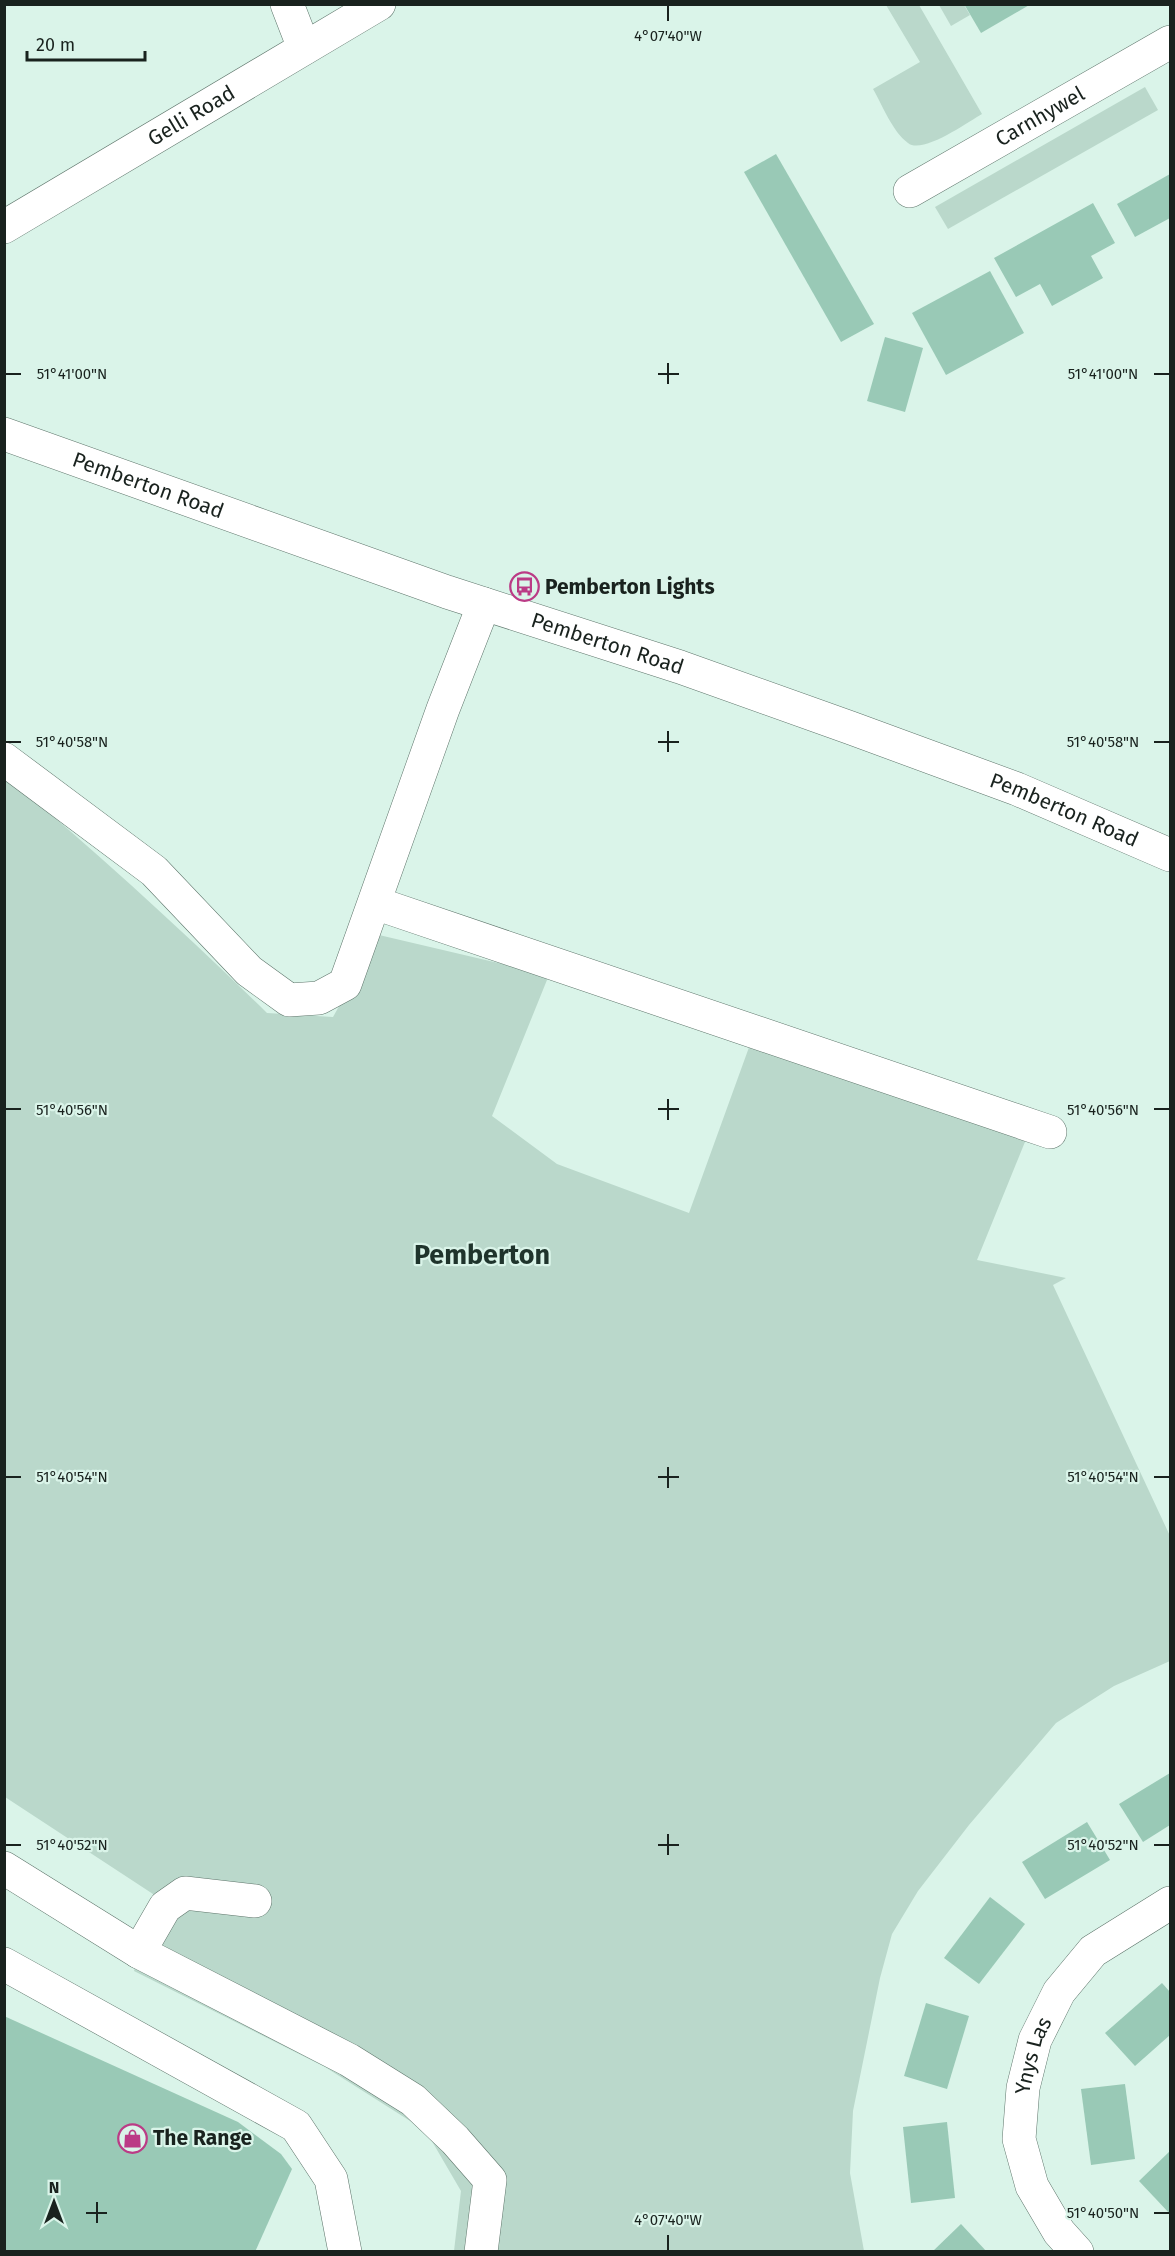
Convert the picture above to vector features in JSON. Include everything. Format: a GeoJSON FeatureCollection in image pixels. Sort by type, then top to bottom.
{"type":"FeatureCollection","features":[{"type":"Feature","properties":{"kind":"main road"},"geometry":{"type":"LineString","coordinates":[[287,4],[304,48]]}},
{"type":"Feature","properties":{"kind":"main road","name":"Gelli Road"},"geometry":{"type":"LineString","coordinates":[[4,227],[379,4]]}},
{"type":"Feature","properties":{"kind":"main road","name":"Carnhywel"},"geometry":{"type":"LineString","coordinates":[[910,191],[1170,42]]}},
{"type":"Feature","properties":{"kind":"main road","name":"Pemberton Road"},"geometry":{"type":"LineString","coordinates":[[4,434],[484,604],[680,667],[862,732],[1017,789],[1170,855]]}},
{"type":"Feature","properties":{"kind":"main road"},"geometry":{"type":"LineString","coordinates":[[4,759],[154,871],[249,970],[289,1000],[319,998],[345,984],[443,709],[484,604]]}},
{"type":"Feature","properties":{"kind":"main road"},"geometry":{"type":"LineString","coordinates":[[375,903],[1050,1132]]}},
{"type":"Feature","properties":{"kind":"main road"},"geometry":{"type":"LineString","coordinates":[[4,1868],[139,1952],[349,2060],[413,2100],[455,2140],[490,2180],[481,2252]]}},
{"type":"Feature","properties":{"kind":"main road"},"geometry":{"type":"LineString","coordinates":[[139,1952],[165,1907],[185,1893],[255,1901]]}},
{"type":"Feature","properties":{"kind":"main road","name":"Ynys Las"},"geometry":{"type":"LineString","coordinates":[[1077,2252],[1059,2232],[1032,2186],[1020,2139],[1023,2088],[1035,2040],[1059,1992],[1093,1951],[1170,1903]]}},
{"type":"Feature","properties":{"kind":"main road"},"geometry":{"type":"LineString","coordinates":[[4,1964],[296,2126],[331,2179],[346,2247],[345,2252]]}},
{"type":"Feature","properties":{"kind":"green space"},"geometry":{"type":"Polygon","coordinates":[[[886,5],[919,5],[982,114],[945,136],[924,145],[915,146],[902,138],[873,89],[920,62],[886,5]]]}},
{"type":"Feature","properties":{"kind":"green space"},"geometry":{"type":"Polygon","coordinates":[[[939,5],[964,5],[970,15],[951,26],[939,5]]]}},
{"type":"Feature","properties":{"kind":"green space"},"geometry":{"type":"Polygon","coordinates":[[[1145,87],[1158,110],[948,229],[935,207],[1145,87]]]}},
{"type":"Feature","properties":{"kind":"green space"},"geometry":{"type":"Polygon","coordinates":[[[4,774],[138,891],[267,1013],[333,1017],[379,935],[549,975],[492,1116],[557,1164],[689,1213],[752,1039],[1029,1132],[977,1260],[1066,1278],[1053,1285],[1170,1536],[1170,1661],[1114,1686],[1056,1723],[969,1825],[918,1891],[892,1934],[880,1978],[853,2111],[850,2173],[864,2251],[454,2251],[461,2191],[426,2131],[325,2067],[134,1971],[139,1952],[165,1906],[153,1894],[5,1797],[4,774]]]}},
{"type":"Feature","properties":{"kind":"building"},"geometry":{"type":"Polygon","coordinates":[[[964,4],[1031,4],[981,33],[964,4]]]}},
{"type":"Feature","properties":{"kind":"building"},"geometry":{"type":"Polygon","coordinates":[[[776,154],[874,324],[841,342],[744,172],[776,154]]]}},
{"type":"Feature","properties":{"kind":"building"},"geometry":{"type":"Polygon","coordinates":[[[1170,174],[1170,218],[1135,237],[1117,204],[1170,174]]]}},
{"type":"Feature","properties":{"kind":"building"},"geometry":{"type":"Polygon","coordinates":[[[1093,203],[1115,243],[1091,256],[1103,278],[1052,306],[1040,284],[1016,297],[994,258],[1093,203]]]}},
{"type":"Feature","properties":{"kind":"building"},"geometry":{"type":"Polygon","coordinates":[[[990,271],[1024,333],[946,375],[912,313],[990,271]]]}},
{"type":"Feature","properties":{"kind":"building"},"geometry":{"type":"Polygon","coordinates":[[[885,337],[923,348],[905,412],[867,401],[885,337]]]}},
{"type":"Feature","properties":{"kind":"building"},"geometry":{"type":"Polygon","coordinates":[[[1170,1773],[1170,1825],[1143,1842],[1119,1804],[1170,1773]]]}},
{"type":"Feature","properties":{"kind":"building"},"geometry":{"type":"Polygon","coordinates":[[[1087,1822],[1110,1860],[1045,1899],[1022,1862],[1087,1822]]]}},
{"type":"Feature","properties":{"kind":"building"},"geometry":{"type":"Polygon","coordinates":[[[990,1897],[1025,1924],[979,1984],[944,1958],[990,1897]]]}},
{"type":"Feature","properties":{"kind":"building"},"geometry":{"type":"Polygon","coordinates":[[[1162,1983],[1170,1992],[1170,2035],[1135,2066],[1105,2033],[1162,1983]]]}},
{"type":"Feature","properties":{"kind":"building"},"geometry":{"type":"Polygon","coordinates":[[[926,2003],[969,2016],[947,2089],[904,2076],[926,2003]]]}},
{"type":"Feature","properties":{"kind":"building","name":"The Range"},"geometry":{"type":"Polygon","coordinates":[[[4,2016],[238,2122],[281,2154],[292,2169],[255,2252],[4,2252],[4,2016]]]}},
{"type":"Feature","properties":{"kind":"building"},"geometry":{"type":"Polygon","coordinates":[[[1125,2084],[1135,2159],[1091,2165],[1081,2089],[1125,2084]]]}},
{"type":"Feature","properties":{"kind":"building"},"geometry":{"type":"Polygon","coordinates":[[[947,2122],[955,2198],[911,2203],[903,2127],[947,2122]]]}},
{"type":"Feature","properties":{"kind":"building"},"geometry":{"type":"Polygon","coordinates":[[[1170,2151],[1170,2214],[1139,2181],[1170,2151]]]}},
{"type":"Feature","properties":{"kind":"building"},"geometry":{"type":"Polygon","coordinates":[[[961,2224],[987,2252],[932,2252],[961,2224]]]}},
{"type":"Feature","properties":{"kind":"place","name":"Pemberton Lights"},"geometry":{"type":"Point","coordinates":[524,587]}},
{"type":"Feature","properties":{"kind":"place","name":"The Range"},"geometry":{"type":"Point","coordinates":[132,2138]}},
{"type":"Feature","properties":{"kind":"district","name":"Pemberton"},"geometry":{"type":"Point","coordinates":[482,1255]}}]}
